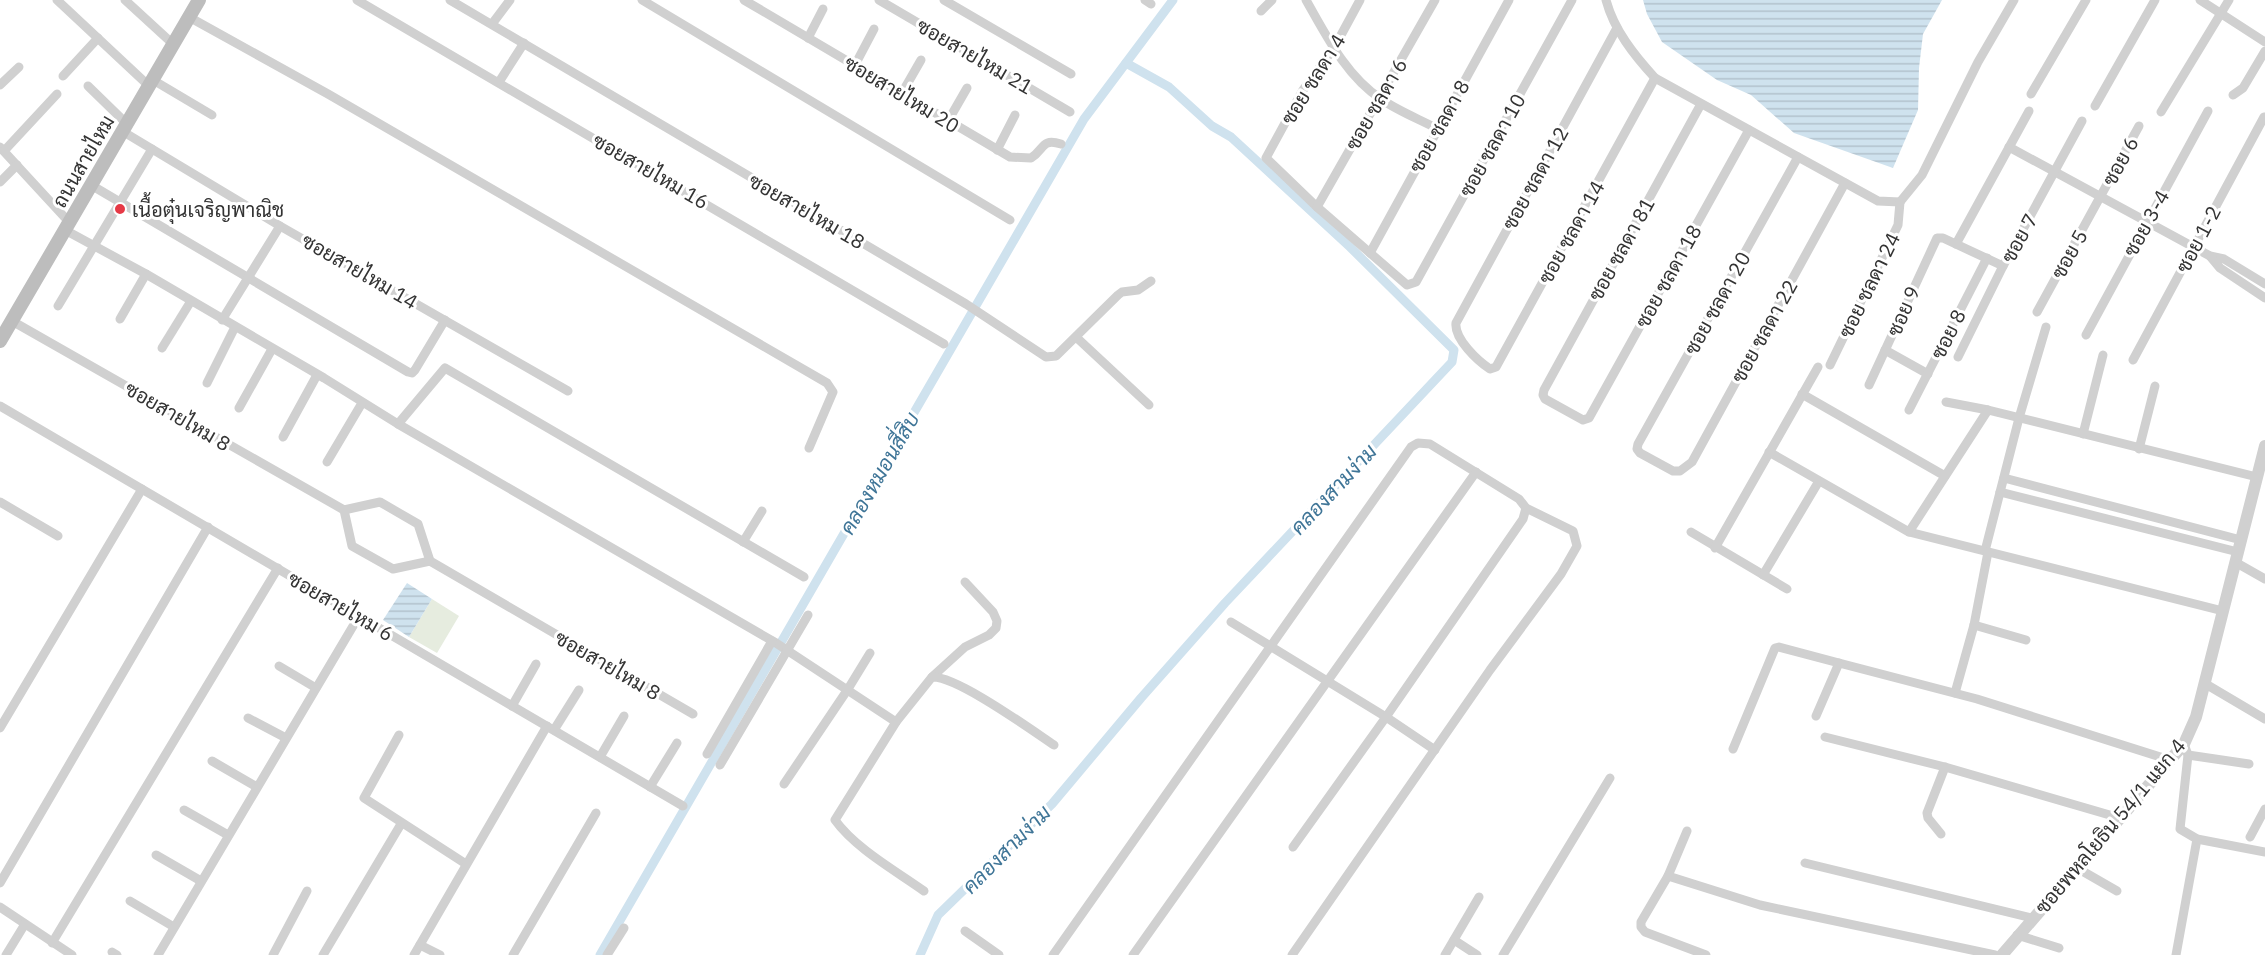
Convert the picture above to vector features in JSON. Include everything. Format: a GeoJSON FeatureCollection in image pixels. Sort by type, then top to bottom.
{"type":"FeatureCollection","features":[{"type":"Feature","properties":{"kind":"main road","name":"ถนนสายไหม"},"geometry":{"type":"LineString","coordinates":[[0,341],[199,0]]}},
{"type":"Feature","properties":{"kind":"street"},"geometry":{"type":"LineString","coordinates":[[57,0],[151,83],[212,115]]}},
{"type":"Feature","properties":{"kind":"street"},"geometry":{"type":"LineString","coordinates":[[125,0],[174,44]]}},
{"type":"Feature","properties":{"kind":"street","name":"ซอยสายไหม 16"},"geometry":{"type":"LineString","coordinates":[[357,0],[944,344]]}},
{"type":"Feature","properties":{"kind":"street","name":"ซอยสายไหม 18"},"geometry":{"type":"LineString","coordinates":[[450,0],[966,304],[1049,358],[1056,356],[1122,292],[1138,290],[1152,281]]}},
{"type":"Feature","properties":{"kind":"street"},"geometry":{"type":"LineString","coordinates":[[492,24],[510,0]]}},
{"type":"Feature","properties":{"kind":"street"},"geometry":{"type":"LineString","coordinates":[[642,0],[1010,220]]}},
{"type":"Feature","properties":{"kind":"street","name":"ซอยสายไหม 20"},"geometry":{"type":"LineString","coordinates":[[744,0],[1010,157],[1033,157],[1047,142],[1060,144]]}},
{"type":"Feature","properties":{"kind":"street"},"geometry":{"type":"LineString","coordinates":[[760,10],[765,0]]}},
{"type":"Feature","properties":{"kind":"street","name":"ซอยสายไหม 21"},"geometry":{"type":"LineString","coordinates":[[879,0],[1070,112]]}},
{"type":"Feature","properties":{"kind":"street"},"geometry":{"type":"LineString","coordinates":[[944,0],[1071,74]]}},
{"type":"Feature","properties":{"kind":"street"},"geometry":{"type":"LineString","coordinates":[[1261,10],[1272,0]]}},
{"type":"Feature","properties":{"kind":"street"},"geometry":{"type":"LineString","coordinates":[[1306,0],[1334,48],[1350,70],[1379,98],[1438,129]]}},
{"type":"Feature","properties":{"kind":"street","name":"ซอย ชลดา 4"},"geometry":{"type":"LineString","coordinates":[[1317,207],[1266,158],[1303,90],[1334,48],[1360,0]]}},
{"type":"Feature","properties":{"kind":"street","name":"ซอย ชลดา 6"},"geometry":{"type":"LineString","coordinates":[[1317,207],[1435,0]]}},
{"type":"Feature","properties":{"kind":"street","name":"ซอย ชลดา 8"},"geometry":{"type":"LineString","coordinates":[[1370,253],[1509,0]]}},
{"type":"Feature","properties":{"kind":"street","name":"ซอย ชลดา 10"},"geometry":{"type":"LineString","coordinates":[[1370,253],[1407,285],[1416,282],[1572,0]]}},
{"type":"Feature","properties":{"kind":"street"},"geometry":{"type":"LineString","coordinates":[[1606,0],[1617,28],[1632,52],[1654,78],[1878,201],[1900,202],[1922,175],[1978,62],[2014,0]]}},
{"type":"Feature","properties":{"kind":"street"},"geometry":{"type":"LineString","coordinates":[[2031,94],[2086,0]]}},
{"type":"Feature","properties":{"kind":"street"},"geometry":{"type":"LineString","coordinates":[[2095,106],[2155,0]]}},
{"type":"Feature","properties":{"kind":"street"},"geometry":{"type":"LineString","coordinates":[[2200,0],[2265,42]]}},
{"type":"Feature","properties":{"kind":"street"},"geometry":{"type":"LineString","coordinates":[[2161,112],[2229,0]]}},
{"type":"Feature","properties":{"kind":"street"},"geometry":{"type":"LineString","coordinates":[[808,38],[823,9]]}},
{"type":"Feature","properties":{"kind":"street"},"geometry":{"type":"LineString","coordinates":[[189,17],[328,94],[827,383],[832,392],[809,448]]}},
{"type":"Feature","properties":{"kind":"street","name":"ซอย ชลดา 12"},"geometry":{"type":"LineString","coordinates":[[1480,360],[1457,335],[1456,323],[1617,28]]}},
{"type":"Feature","properties":{"kind":"street"},"geometry":{"type":"LineString","coordinates":[[855,66],[874,29]]}},
{"type":"Feature","properties":{"kind":"street"},"geometry":{"type":"LineString","coordinates":[[63,76],[98,38]]}},
{"type":"Feature","properties":{"kind":"street"},"geometry":{"type":"LineString","coordinates":[[499,82],[524,43]]}},
{"type":"Feature","properties":{"kind":"street"},"geometry":{"type":"LineString","coordinates":[[2233,95],[2243,88],[2265,51]]}},
{"type":"Feature","properties":{"kind":"street"},"geometry":{"type":"LineString","coordinates":[[902,93],[921,60]]}},
{"type":"Feature","properties":{"kind":"street"},"geometry":{"type":"LineString","coordinates":[[0,85],[19,67]]}},
{"type":"Feature","properties":{"kind":"street","name":"ซอย ชลดา 14"},"geometry":{"type":"LineString","coordinates":[[1480,360],[1490,369],[1496,368],[1654,78]]}},
{"type":"Feature","properties":{"kind":"street","name":"ซอยสายไหม 14"},"geometry":{"type":"LineString","coordinates":[[88,87],[124,127],[152,149],[280,226],[568,391]]}},
{"type":"Feature","properties":{"kind":"street"},"geometry":{"type":"LineString","coordinates":[[948,121],[967,88]]}},
{"type":"Feature","properties":{"kind":"street"},"geometry":{"type":"LineString","coordinates":[[57,94],[2,149],[67,226],[93,246],[146,274],[362,403],[774,642],[849,689],[896,722]]}},
{"type":"Feature","properties":{"kind":"street","name":"ซอย ชลดา 81"},"geometry":{"type":"LineString","coordinates":[[1586,421],[1545,399],[1543,395],[1701,104]]}},
{"type":"Feature","properties":{"kind":"street"},"geometry":{"type":"LineString","coordinates":[[2003,266],[1956,244],[2028,111]]}},
{"type":"Feature","properties":{"kind":"street","name":"ซอย 3-4"},"geometry":{"type":"LineString","coordinates":[[2086,335],[2208,111]]}},
{"type":"Feature","properties":{"kind":"street"},"geometry":{"type":"LineString","coordinates":[[997,150],[1015,115]]}},
{"type":"Feature","properties":{"kind":"street","name":"ซอย 1-2"},"geometry":{"type":"LineString","coordinates":[[2133,360],[2264,117]]}},
{"type":"Feature","properties":{"kind":"street","name":"ซอย 7"},"geometry":{"type":"LineString","coordinates":[[1958,357],[2003,266],[2082,121]]}},
{"type":"Feature","properties":{"kind":"street","name":"ซอย 6"},"geometry":{"type":"LineString","coordinates":[[2100,196],[2139,126]]}},
{"type":"Feature","properties":{"kind":"street","name":"ซอย ชลดา 18"},"geometry":{"type":"LineString","coordinates":[[1586,421],[1749,130]]}},
{"type":"Feature","properties":{"kind":"street"},"geometry":{"type":"LineString","coordinates":[[2009,147],[2193,248],[2223,260],[2265,284]]}},
{"type":"Feature","properties":{"kind":"street"},"geometry":{"type":"LineString","coordinates":[[58,306],[152,149]]}},
{"type":"Feature","properties":{"kind":"street","name":"ซอย ชลดา 20"},"geometry":{"type":"LineString","coordinates":[[1677,472],[1637,449],[1798,157]]}},
{"type":"Feature","properties":{"kind":"street"},"geometry":{"type":"LineString","coordinates":[[0,182],[17,165]]}},
{"type":"Feature","properties":{"kind":"street","name":"ซอย ชลดา 22"},"geometry":{"type":"LineString","coordinates":[[1677,472],[1692,462],[1845,183]]}},
{"type":"Feature","properties":{"kind":"street"},"geometry":{"type":"LineString","coordinates":[[91,185],[412,373],[445,320]]}},
{"type":"Feature","properties":{"kind":"street","name":"ซอย 5"},"geometry":{"type":"LineString","coordinates":[[2037,312],[2100,196]]}},
{"type":"Feature","properties":{"kind":"street","name":"ซอย ชลดา 24"},"geometry":{"type":"LineString","coordinates":[[1830,365],[1898,225],[1900,202]]}},
{"type":"Feature","properties":{"kind":"street"},"geometry":{"type":"LineString","coordinates":[[1317,207],[1370,253]]}},
{"type":"Feature","properties":{"kind":"street"},"geometry":{"type":"LineString","coordinates":[[222,320],[280,226]]}},
{"type":"Feature","properties":{"kind":"street","name":"ซอย 9"},"geometry":{"type":"LineString","coordinates":[[1869,385],[1937,238],[1943,238],[1956,244]]}},
{"type":"Feature","properties":{"kind":"street"},"geometry":{"type":"LineString","coordinates":[[2210,256],[2220,268],[2265,298]]}},
{"type":"Feature","properties":{"kind":"street","name":"ซอย 8"},"geometry":{"type":"LineString","coordinates":[[1909,410],[1987,258]]}},
{"type":"Feature","properties":{"kind":"street"},"geometry":{"type":"LineString","coordinates":[[120,319],[146,274]]}},
{"type":"Feature","properties":{"kind":"street"},"geometry":{"type":"LineString","coordinates":[[162,348],[191,301]]}},
{"type":"Feature","properties":{"kind":"street","name":"ซอยสายไหม 8"},"geometry":{"type":"LineString","coordinates":[[12,321],[344,510]]}},
{"type":"Feature","properties":{"kind":"street"},"geometry":{"type":"LineString","coordinates":[[207,383],[235,327]]}},
{"type":"Feature","properties":{"kind":"street"},"geometry":{"type":"LineString","coordinates":[[1955,693],[1974,625],[1986,551],[2000,492],[2046,327]]}},
{"type":"Feature","properties":{"kind":"street"},"geometry":{"type":"LineString","coordinates":[[1076,337],[1149,405]]}},
{"type":"Feature","properties":{"kind":"street"},"geometry":{"type":"LineString","coordinates":[[239,408],[272,349]]}},
{"type":"Feature","properties":{"kind":"street"},"geometry":{"type":"LineString","coordinates":[[1885,350],[1928,374]]}},
{"type":"Feature","properties":{"kind":"street"},"geometry":{"type":"LineString","coordinates":[[2083,434],[2103,355]]}},
{"type":"Feature","properties":{"kind":"street"},"geometry":{"type":"LineString","coordinates":[[1715,548],[1818,367]]}},
{"type":"Feature","properties":{"kind":"street"},"geometry":{"type":"LineString","coordinates":[[398,424],[445,368],[804,577]]}},
{"type":"Feature","properties":{"kind":"street"},"geometry":{"type":"LineString","coordinates":[[283,437],[317,375]]}},
{"type":"Feature","properties":{"kind":"street"},"geometry":{"type":"LineString","coordinates":[[2139,448],[2155,386]]}},
{"type":"Feature","properties":{"kind":"street"},"geometry":{"type":"LineString","coordinates":[[1802,394],[1945,476]]}},
{"type":"Feature","properties":{"kind":"street"},"geometry":{"type":"LineString","coordinates":[[1947,402],[1988,410],[2257,477]]}},
{"type":"Feature","properties":{"kind":"street"},"geometry":{"type":"LineString","coordinates":[[327,462],[362,403]]}},
{"type":"Feature","properties":{"kind":"street","name":"ซอยสายไหม 6"},"geometry":{"type":"LineString","coordinates":[[0,406],[683,806]]}},
{"type":"Feature","properties":{"kind":"street"},"geometry":{"type":"LineString","coordinates":[[1909,532],[1988,410]]}},
{"type":"Feature","properties":{"kind":"street"},"geometry":{"type":"LineString","coordinates":[[1053,955],[1411,447],[1418,443],[1430,444],[1519,500],[1526,508],[1573,531],[1577,546],[1561,574],[1292,955]]}},
{"type":"Feature","properties":{"kind":"street","name":"ซอยพหลโยธิน 54/1 แยก 4"},"geometry":{"type":"LineString","coordinates":[[2002,955],[2170,760],[2186,749],[2265,446]]}},
{"type":"Feature","properties":{"kind":"street"},"geometry":{"type":"LineString","coordinates":[[1769,452],[1909,532],[2223,611]]}},
{"type":"Feature","properties":{"kind":"street"},"geometry":{"type":"LineString","coordinates":[[1133,955],[1476,472]]}},
{"type":"Feature","properties":{"kind":"street"},"geometry":{"type":"LineString","coordinates":[[2004,478],[2214,533],[2238,552],[2265,579]]}},
{"type":"Feature","properties":{"kind":"street"},"geometry":{"type":"LineString","coordinates":[[1763,575],[1819,481]]}},
{"type":"Feature","properties":{"kind":"street"},"geometry":{"type":"LineString","coordinates":[[0,728],[142,489]]}},
{"type":"Feature","properties":{"kind":"street"},"geometry":{"type":"LineString","coordinates":[[2000,492],[2238,552]]}},
{"type":"Feature","properties":{"kind":"street"},"geometry":{"type":"LineString","coordinates":[[0,502],[58,536]]}},
{"type":"Feature","properties":{"kind":"street"},"geometry":{"type":"LineString","coordinates":[[380,502],[418,524],[430,561],[393,569],[352,546],[344,510],[380,502]]}},
{"type":"Feature","properties":{"kind":"street"},"geometry":{"type":"LineString","coordinates":[[1293,847],[1523,519],[1526,508]]}},
{"type":"Feature","properties":{"kind":"street"},"geometry":{"type":"LineString","coordinates":[[2115,521],[2118,508]]}},
{"type":"Feature","properties":{"kind":"street"},"geometry":{"type":"LineString","coordinates":[[742,542],[762,511]]}},
{"type":"Feature","properties":{"kind":"street"},"geometry":{"type":"LineString","coordinates":[[0,883],[208,527]]}},
{"type":"Feature","properties":{"kind":"street"},"geometry":{"type":"LineString","coordinates":[[1691,532],[1787,589]]}},
{"type":"Feature","properties":{"kind":"street"},"geometry":{"type":"LineString","coordinates":[[2211,545],[2214,533]]}},
{"type":"Feature","properties":{"kind":"street","name":"ซอยสายไหม 8"},"geometry":{"type":"LineString","coordinates":[[430,561],[693,714]]}},
{"type":"Feature","properties":{"kind":"street"},"geometry":{"type":"LineString","coordinates":[[52,943],[278,568]]}},
{"type":"Feature","properties":{"kind":"street"},"geometry":{"type":"LineString","coordinates":[[924,891],[862,846],[835,820],[896,722],[932,677],[965,647],[989,635],[996,628],[998,621],[993,612],[965,582]]}},
{"type":"Feature","properties":{"kind":"street"},"geometry":{"type":"LineString","coordinates":[[720,765],[808,615]]}},
{"type":"Feature","properties":{"kind":"street"},"geometry":{"type":"LineString","coordinates":[[158,955],[359,616]]}},
{"type":"Feature","properties":{"kind":"street"},"geometry":{"type":"LineString","coordinates":[[1231,622],[1386,717],[1435,750]]}},
{"type":"Feature","properties":{"kind":"street"},"geometry":{"type":"LineString","coordinates":[[1974,625],[2026,640]]}},
{"type":"Feature","properties":{"kind":"street"},"geometry":{"type":"LineString","coordinates":[[706,754],[774,642]]}},
{"type":"Feature","properties":{"kind":"street"},"geometry":{"type":"LineString","coordinates":[[1733,749],[1774,648],[1779,647],[1955,693],[2170,760]]}},
{"type":"Feature","properties":{"kind":"street"},"geometry":{"type":"LineString","coordinates":[[784,784],[849,689],[870,653]]}},
{"type":"Feature","properties":{"kind":"street"},"geometry":{"type":"LineString","coordinates":[[1816,716],[1839,663]]}},
{"type":"Feature","properties":{"kind":"street"},"geometry":{"type":"LineString","coordinates":[[512,706],[536,664]]}},
{"type":"Feature","properties":{"kind":"street"},"geometry":{"type":"LineString","coordinates":[[279,666],[316,688]]}},
{"type":"Feature","properties":{"kind":"street"},"geometry":{"type":"LineString","coordinates":[[932,677],[940,677],[984,699],[1054,745]]}},
{"type":"Feature","properties":{"kind":"street"},"geometry":{"type":"LineString","coordinates":[[2204,683],[2265,719]]}},
{"type":"Feature","properties":{"kind":"street"},"geometry":{"type":"LineString","coordinates":[[414,955],[466,864],[551,728],[579,690]]}},
{"type":"Feature","properties":{"kind":"street"},"geometry":{"type":"LineString","coordinates":[[600,757],[624,716]]}},
{"type":"Feature","properties":{"kind":"street"},"geometry":{"type":"LineString","coordinates":[[248,718],[286,738]]}},
{"type":"Feature","properties":{"kind":"street"},"geometry":{"type":"LineString","coordinates":[[399,735],[364,798],[466,864]]}},
{"type":"Feature","properties":{"kind":"street"},"geometry":{"type":"LineString","coordinates":[[1825,737],[1945,767],[2120,818]]}},
{"type":"Feature","properties":{"kind":"street"},"geometry":{"type":"LineString","coordinates":[[650,787],[676,743]]}},
{"type":"Feature","properties":{"kind":"street"},"geometry":{"type":"LineString","coordinates":[[2249,764],[2186,749],[2179,827],[2197,839],[2265,852]]}},
{"type":"Feature","properties":{"kind":"street"},"geometry":{"type":"LineString","coordinates":[[212,761],[257,787]]}},
{"type":"Feature","properties":{"kind":"street"},"geometry":{"type":"LineString","coordinates":[[1941,834],[1928,818],[1927,813],[1945,767]]}},
{"type":"Feature","properties":{"kind":"street"},"geometry":{"type":"LineString","coordinates":[[1503,955],[1610,778]]}},
{"type":"Feature","properties":{"kind":"street"},"geometry":{"type":"LineString","coordinates":[[184,810],[228,835]]}},
{"type":"Feature","properties":{"kind":"street"},"geometry":{"type":"LineString","coordinates":[[2250,837],[2265,810]]}},
{"type":"Feature","properties":{"kind":"street"},"geometry":{"type":"LineString","coordinates":[[513,955],[596,813]]}},
{"type":"Feature","properties":{"kind":"street"},"geometry":{"type":"LineString","coordinates":[[323,955],[401,824]]}},
{"type":"Feature","properties":{"kind":"street"},"geometry":{"type":"LineString","coordinates":[[1687,831],[1668,876],[1641,922],[1641,927],[1645,932],[1706,955]]}},
{"type":"Feature","properties":{"kind":"street"},"geometry":{"type":"LineString","coordinates":[[2176,955],[2197,839]]}},
{"type":"Feature","properties":{"kind":"street"},"geometry":{"type":"LineString","coordinates":[[156,855],[201,881]]}},
{"type":"Feature","properties":{"kind":"street"},"geometry":{"type":"LineString","coordinates":[[1805,863],[2032,918]]}},
{"type":"Feature","properties":{"kind":"street"},"geometry":{"type":"LineString","coordinates":[[2077,868],[2117,891]]}},
{"type":"Feature","properties":{"kind":"street"},"geometry":{"type":"LineString","coordinates":[[1668,876],[1760,905],[1995,955]]}},
{"type":"Feature","properties":{"kind":"street"},"geometry":{"type":"LineString","coordinates":[[273,955],[307,891]]}},
{"type":"Feature","properties":{"kind":"street"},"geometry":{"type":"LineString","coordinates":[[1445,955],[1479,897]]}},
{"type":"Feature","properties":{"kind":"street"},"geometry":{"type":"LineString","coordinates":[[130,901],[174,927]]}},
{"type":"Feature","properties":{"kind":"street"},"geometry":{"type":"LineString","coordinates":[[0,907],[52,943],[61,952],[72,955]]}},
{"type":"Feature","properties":{"kind":"street"},"geometry":{"type":"LineString","coordinates":[[6,955],[25,924]]}},
{"type":"Feature","properties":{"kind":"street"},"geometry":{"type":"LineString","coordinates":[[607,955],[624,928]]}},
{"type":"Feature","properties":{"kind":"street"},"geometry":{"type":"LineString","coordinates":[[965,931],[999,955]]}},
{"type":"Feature","properties":{"kind":"street"},"geometry":{"type":"LineString","coordinates":[[2017,935],[2059,948]]}},
{"type":"Feature","properties":{"kind":"street"},"geometry":{"type":"LineString","coordinates":[[1454,940],[1477,955]]}},
{"type":"Feature","properties":{"kind":"street"},"geometry":{"type":"LineString","coordinates":[[420,945],[440,955]]}},
{"type":"Feature","properties":{"kind":"shaded area"},"geometry":{"type":"Polygon","coordinates":[[[432,599],[459,616],[437,653],[409,637],[432,599]]]}},
{"type":"Feature","properties":{"kind":"water"},"geometry":{"type":"Polygon","coordinates":[[[1643,0],[1942,0],[1923,34],[1918,110],[1893,168],[1794,133],[1751,95],[1717,80],[1662,42],[1647,14],[1643,0]]]}},
{"type":"Feature","properties":{"kind":"water"},"geometry":{"type":"Polygon","coordinates":[[[407,583],[432,599],[409,637],[383,620],[407,583]]]}},
{"type":"Feature","properties":{"kind":"waterway","name":"คลองหมอนสี่สิบ"},"geometry":{"type":"LineString","coordinates":[[600,955],[1084,119],[1173,0]]}},
{"type":"Feature","properties":{"kind":"waterway","name":"คลองสามง่าม"},"geometry":{"type":"LineString","coordinates":[[920,955],[938,915],[1052,804],[1225,603],[1452,362],[1454,350],[1350,247],[1231,137],[1212,126],[1169,87],[1126,63]]}},
{"type":"Feature","properties":{"kind":"place","name":"เนื้อตุ๋นเจริญพาณิช"},"geometry":{"type":"Point","coordinates":[120,209]}}]}
